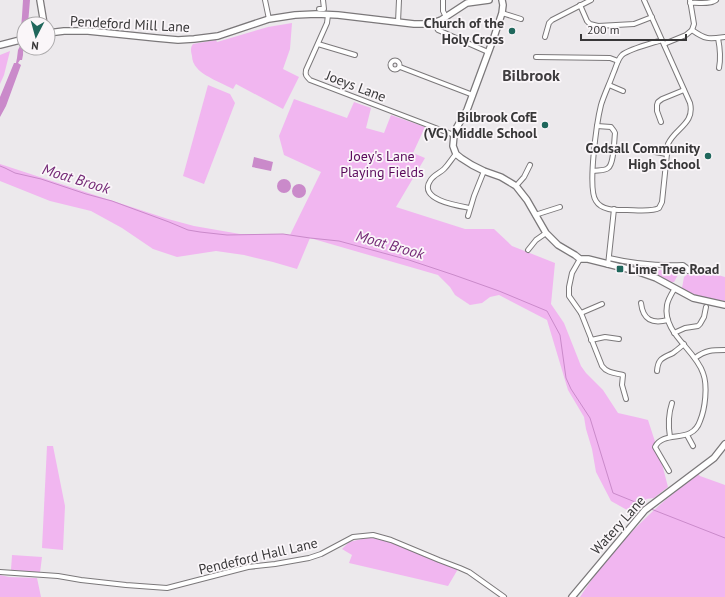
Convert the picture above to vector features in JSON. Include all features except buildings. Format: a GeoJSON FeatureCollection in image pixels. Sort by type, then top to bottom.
{"type":"FeatureCollection","features":[{"type":"Feature","properties":{"kind":"street"},"geometry":{"type":"LineString","coordinates":[[40,0],[43,16]]}},
{"type":"Feature","properties":{"kind":"street"},"geometry":{"type":"LineString","coordinates":[[265,0],[269,19]]}},
{"type":"Feature","properties":{"kind":"street"},"geometry":{"type":"LineString","coordinates":[[323,0],[327,11]]}},
{"type":"Feature","properties":{"kind":"street"},"geometry":{"type":"LineString","coordinates":[[398,22],[399,0]]}},
{"type":"Feature","properties":{"kind":"street"},"geometry":{"type":"LineString","coordinates":[[443,0],[443,11],[446,17]]}},
{"type":"Feature","properties":{"kind":"street","name":"Pendeford Mill Lane"},"geometry":{"type":"LineString","coordinates":[[56,32],[88,31],[178,40],[194,40],[218,36],[269,19],[327,11],[398,22],[424,24],[434,23],[467,3],[489,0]]}},
{"type":"Feature","properties":{"kind":"street"},"geometry":{"type":"LineString","coordinates":[[502,0],[502,13],[473,95],[466,113],[454,135],[453,146],[456,154],[466,162],[501,177],[516,186],[527,200],[546,234],[558,245],[580,259],[588,259],[643,273],[656,278],[693,298],[725,305]]}},
{"type":"Feature","properties":{"kind":"street"},"geometry":{"type":"LineString","coordinates":[[545,37],[550,21],[591,0]]}},
{"type":"Feature","properties":{"kind":"street"},"geometry":{"type":"LineString","coordinates":[[644,0],[652,17],[663,42],[684,90],[691,105],[690,115],[687,123],[676,133],[668,144],[662,202],[659,208],[654,210],[614,209],[602,207],[595,200],[593,187],[597,126],[601,105],[618,61],[623,55],[633,50],[663,42],[686,35],[692,30],[694,24],[690,1],[710,3],[716,0]]}},
{"type":"Feature","properties":{"kind":"street"},"geometry":{"type":"LineString","coordinates":[[580,6],[588,22],[598,26],[634,24],[652,17]]}},
{"type":"Feature","properties":{"kind":"street"},"geometry":{"type":"LineString","coordinates":[[319,9],[327,11]]}},
{"type":"Feature","properties":{"kind":"street","name":"Joeys Lane"},"geometry":{"type":"LineString","coordinates":[[327,11],[326,23],[306,70],[306,75],[310,80],[454,135]]}},
{"type":"Feature","properties":{"kind":"street"},"geometry":{"type":"LineString","coordinates":[[502,13],[521,19]]}},
{"type":"Feature","properties":{"kind":"street"},"geometry":{"type":"LineString","coordinates":[[434,23],[438,30],[488,52]]}},
{"type":"Feature","properties":{"kind":"street"},"geometry":{"type":"LineString","coordinates":[[692,30],[705,38],[725,37]]}},
{"type":"Feature","properties":{"kind":"street"},"geometry":{"type":"LineString","coordinates":[[718,38],[720,52],[719,68]]}},
{"type":"Feature","properties":{"kind":"street"},"geometry":{"type":"LineString","coordinates":[[0,45],[16,41]]}},
{"type":"Feature","properties":{"kind":"street"},"geometry":{"type":"LineString","coordinates":[[318,44],[355,55]]}},
{"type":"Feature","properties":{"kind":"street"},"geometry":{"type":"LineString","coordinates":[[536,57],[610,58],[618,61]]}},
{"type":"Feature","properties":{"kind":"street"},"geometry":{"type":"LineString","coordinates":[[400,66],[473,95]]}},
{"type":"Feature","properties":{"kind":"street"},"geometry":{"type":"LineString","coordinates":[[609,85],[623,91]]}},
{"type":"Feature","properties":{"kind":"street"},"geometry":{"type":"LineString","coordinates":[[660,122],[657,111],[658,102],[662,98],[684,90]]}},
{"type":"Feature","properties":{"kind":"street"},"geometry":{"type":"LineString","coordinates":[[593,171],[609,168],[612,163],[615,133],[612,128],[597,126]]}},
{"type":"Feature","properties":{"kind":"street"},"geometry":{"type":"LineString","coordinates":[[655,152],[667,154]]}},
{"type":"Feature","properties":{"kind":"street"},"geometry":{"type":"LineString","coordinates":[[456,154],[446,168],[434,176],[430,181],[428,187],[429,191],[432,196],[445,202],[470,208]]}},
{"type":"Feature","properties":{"kind":"street"},"geometry":{"type":"LineString","coordinates":[[516,186],[524,177],[530,165]]}},
{"type":"Feature","properties":{"kind":"street"},"geometry":{"type":"LineString","coordinates":[[468,216],[484,171]]}},
{"type":"Feature","properties":{"kind":"street"},"geometry":{"type":"LineString","coordinates":[[535,216],[560,207]]}},
{"type":"Feature","properties":{"kind":"street"},"geometry":{"type":"LineString","coordinates":[[608,265],[610,258],[614,209]]}},
{"type":"Feature","properties":{"kind":"street"},"geometry":{"type":"LineString","coordinates":[[528,250],[536,240],[546,234]]}},
{"type":"Feature","properties":{"kind":"street"},"geometry":{"type":"LineString","coordinates":[[610,258],[650,265],[683,265],[688,271]]}},
{"type":"Feature","properties":{"kind":"street"},"geometry":{"type":"LineString","coordinates":[[580,259],[572,273],[568,291],[570,299],[581,313],[600,362],[604,368],[610,372],[623,375],[622,385],[626,399]]}},
{"type":"Feature","properties":{"kind":"street"},"geometry":{"type":"LineString","coordinates":[[669,471],[655,447],[664,439],[687,435],[696,428],[702,414],[706,390],[703,372],[695,358],[674,333],[668,320],[668,303],[674,288]]}},
{"type":"Feature","properties":{"kind":"street"},"geometry":{"type":"LineString","coordinates":[[640,303],[641,310],[648,319],[656,322],[668,320]]}},
{"type":"Feature","properties":{"kind":"street"},"geometry":{"type":"LineString","coordinates":[[581,313],[602,304]]}},
{"type":"Feature","properties":{"kind":"street"},"geometry":{"type":"LineString","coordinates":[[674,333],[684,328],[698,326],[703,320],[706,308]]}},
{"type":"Feature","properties":{"kind":"street"},"geometry":{"type":"LineString","coordinates":[[591,340],[605,336],[619,339]]}},
{"type":"Feature","properties":{"kind":"street"},"geometry":{"type":"LineString","coordinates":[[657,371],[658,364],[662,359],[684,344]]}},
{"type":"Feature","properties":{"kind":"street"},"geometry":{"type":"LineString","coordinates":[[695,358],[708,351],[725,350]]}},
{"type":"Feature","properties":{"kind":"street"},"geometry":{"type":"LineString","coordinates":[[670,437],[668,421],[672,403]]}},
{"type":"Feature","properties":{"kind":"street"},"geometry":{"type":"LineString","coordinates":[[687,435],[693,446]]}},
{"type":"Feature","properties":{"kind":"street","name":"Watery Lane"},"geometry":{"type":"LineString","coordinates":[[572,597],[645,510],[714,458],[725,444]]}},
{"type":"Feature","properties":{"kind":"street","name":"Pendeford Hall Lane"},"geometry":{"type":"LineString","coordinates":[[0,572],[58,576],[126,585],[167,588],[248,567],[309,558],[322,554],[353,537],[373,535],[391,540],[469,572],[504,597]]}},
{"type":"Feature","properties":{"kind":"green space"},"geometry":{"type":"Polygon","coordinates":[[[292,23],[290,49],[283,69],[299,77],[283,109],[236,84],[233,89],[214,80],[200,71],[193,62],[191,47],[193,44],[216,40],[217,42],[268,27],[292,23]]]}},
{"type":"Feature","properties":{"kind":"green space"},"geometry":{"type":"Polygon","coordinates":[[[10,51],[4,75],[0,84],[0,55],[10,51]]]}},
{"type":"Feature","properties":{"kind":"green space"},"geometry":{"type":"Polygon","coordinates":[[[208,85],[230,94],[235,103],[204,184],[183,176],[208,85]]]}},
{"type":"Feature","properties":{"kind":"green space","name":"Joey's Lane Playing Fields"},"geometry":{"type":"Polygon","coordinates":[[[294,99],[347,118],[354,102],[371,108],[366,128],[384,133],[391,115],[425,127],[413,153],[425,158],[396,207],[465,229],[494,229],[512,246],[555,263],[551,304],[564,323],[581,366],[603,390],[618,413],[648,420],[668,487],[654,498],[646,499],[647,502],[636,515],[611,501],[596,472],[584,417],[568,390],[547,320],[499,295],[490,297],[482,303],[470,305],[455,295],[450,287],[438,275],[310,238],[297,269],[244,255],[216,251],[177,257],[153,249],[122,228],[91,211],[50,201],[0,181],[0,164],[168,219],[194,226],[240,234],[290,235],[321,172],[284,155],[279,136],[294,99]]]}},
{"type":"Feature","properties":{"kind":"green space"},"geometry":{"type":"Polygon","coordinates":[[[635,269],[663,270],[679,273],[674,282],[667,282],[635,269]]]}},
{"type":"Feature","properties":{"kind":"green space"},"geometry":{"type":"Polygon","coordinates":[[[688,274],[714,274],[725,277],[725,301],[697,296],[682,288],[684,277],[688,274]]]}},
{"type":"Feature","properties":{"kind":"green space"},"geometry":{"type":"Polygon","coordinates":[[[47,446],[53,446],[65,506],[63,550],[42,548],[47,446]]]}},
{"type":"Feature","properties":{"kind":"green space"},"geometry":{"type":"Polygon","coordinates":[[[698,474],[725,485],[725,597],[580,597],[604,563],[631,532],[662,503],[698,474]]]}},
{"type":"Feature","properties":{"kind":"green space"},"geometry":{"type":"Polygon","coordinates":[[[366,538],[378,539],[392,543],[458,569],[448,586],[349,563],[352,555],[342,549],[349,542],[366,538]]]}},
{"type":"Feature","properties":{"kind":"green space"},"geometry":{"type":"Polygon","coordinates":[[[12,555],[42,557],[40,573],[11,570],[12,555]]]}},
{"type":"Feature","properties":{"kind":"green space"},"geometry":{"type":"Polygon","coordinates":[[[0,575],[9,577],[37,578],[41,597],[0,597],[0,575]]]}},
{"type":"Feature","properties":{"kind":"shaded area"},"geometry":{"type":"Polygon","coordinates":[[[23,0],[30,0],[29,16],[22,16],[23,0]]]}},
{"type":"Feature","properties":{"kind":"shaded area"},"geometry":{"type":"Polygon","coordinates":[[[17,56],[23,56],[22,60],[18,63],[21,65],[6,106],[0,117],[0,97],[14,63],[16,63],[17,56]]]}},
{"type":"Feature","properties":{"kind":"shaded area"},"geometry":{"type":"Polygon","coordinates":[[[254,157],[273,162],[271,171],[252,167],[254,157]]]}},
{"type":"Feature","properties":{"kind":"shaded area"},"geometry":{"type":"Polygon","coordinates":[[[281,179],[287,179],[291,183],[291,189],[287,193],[281,193],[277,189],[277,183],[281,179]]]}},
{"type":"Feature","properties":{"kind":"shaded area"},"geometry":{"type":"Polygon","coordinates":[[[296,184],[302,184],[306,188],[306,194],[302,198],[296,198],[292,194],[292,188],[296,184]]]}},
{"type":"Feature","properties":{"kind":"waterway","name":"Moat Brook"},"geometry":{"type":"LineString","coordinates":[[0,166],[15,173],[41,179],[112,201],[188,230],[227,235],[283,234],[339,241],[409,260],[454,275],[499,291],[547,311],[560,335],[566,378],[571,389],[590,418],[613,493],[645,506]]}},
{"type":"Feature","properties":{"kind":"waterway","name":"Moat Brook"},"geometry":{"type":"LineString","coordinates":[[651,509],[725,538]]}},
{"type":"Feature","properties":{"kind":"place","name":"Church of the Holy Cross"},"geometry":{"type":"Point","coordinates":[512,31]}},
{"type":"Feature","properties":{"kind":"place","name":"Bilbrook CofE (VC) Middle School"},"geometry":{"type":"Point","coordinates":[545,125]}},
{"type":"Feature","properties":{"kind":"place","name":"Codsall Community High School"},"geometry":{"type":"Point","coordinates":[708,156]}},
{"type":"Feature","properties":{"kind":"place","name":"Lime Tree Road"},"geometry":{"type":"Point","coordinates":[620,269]}},
{"type":"Feature","properties":{"kind":"district","name":"Bilbrook"},"geometry":{"type":"Point","coordinates":[531,75]}}]}
